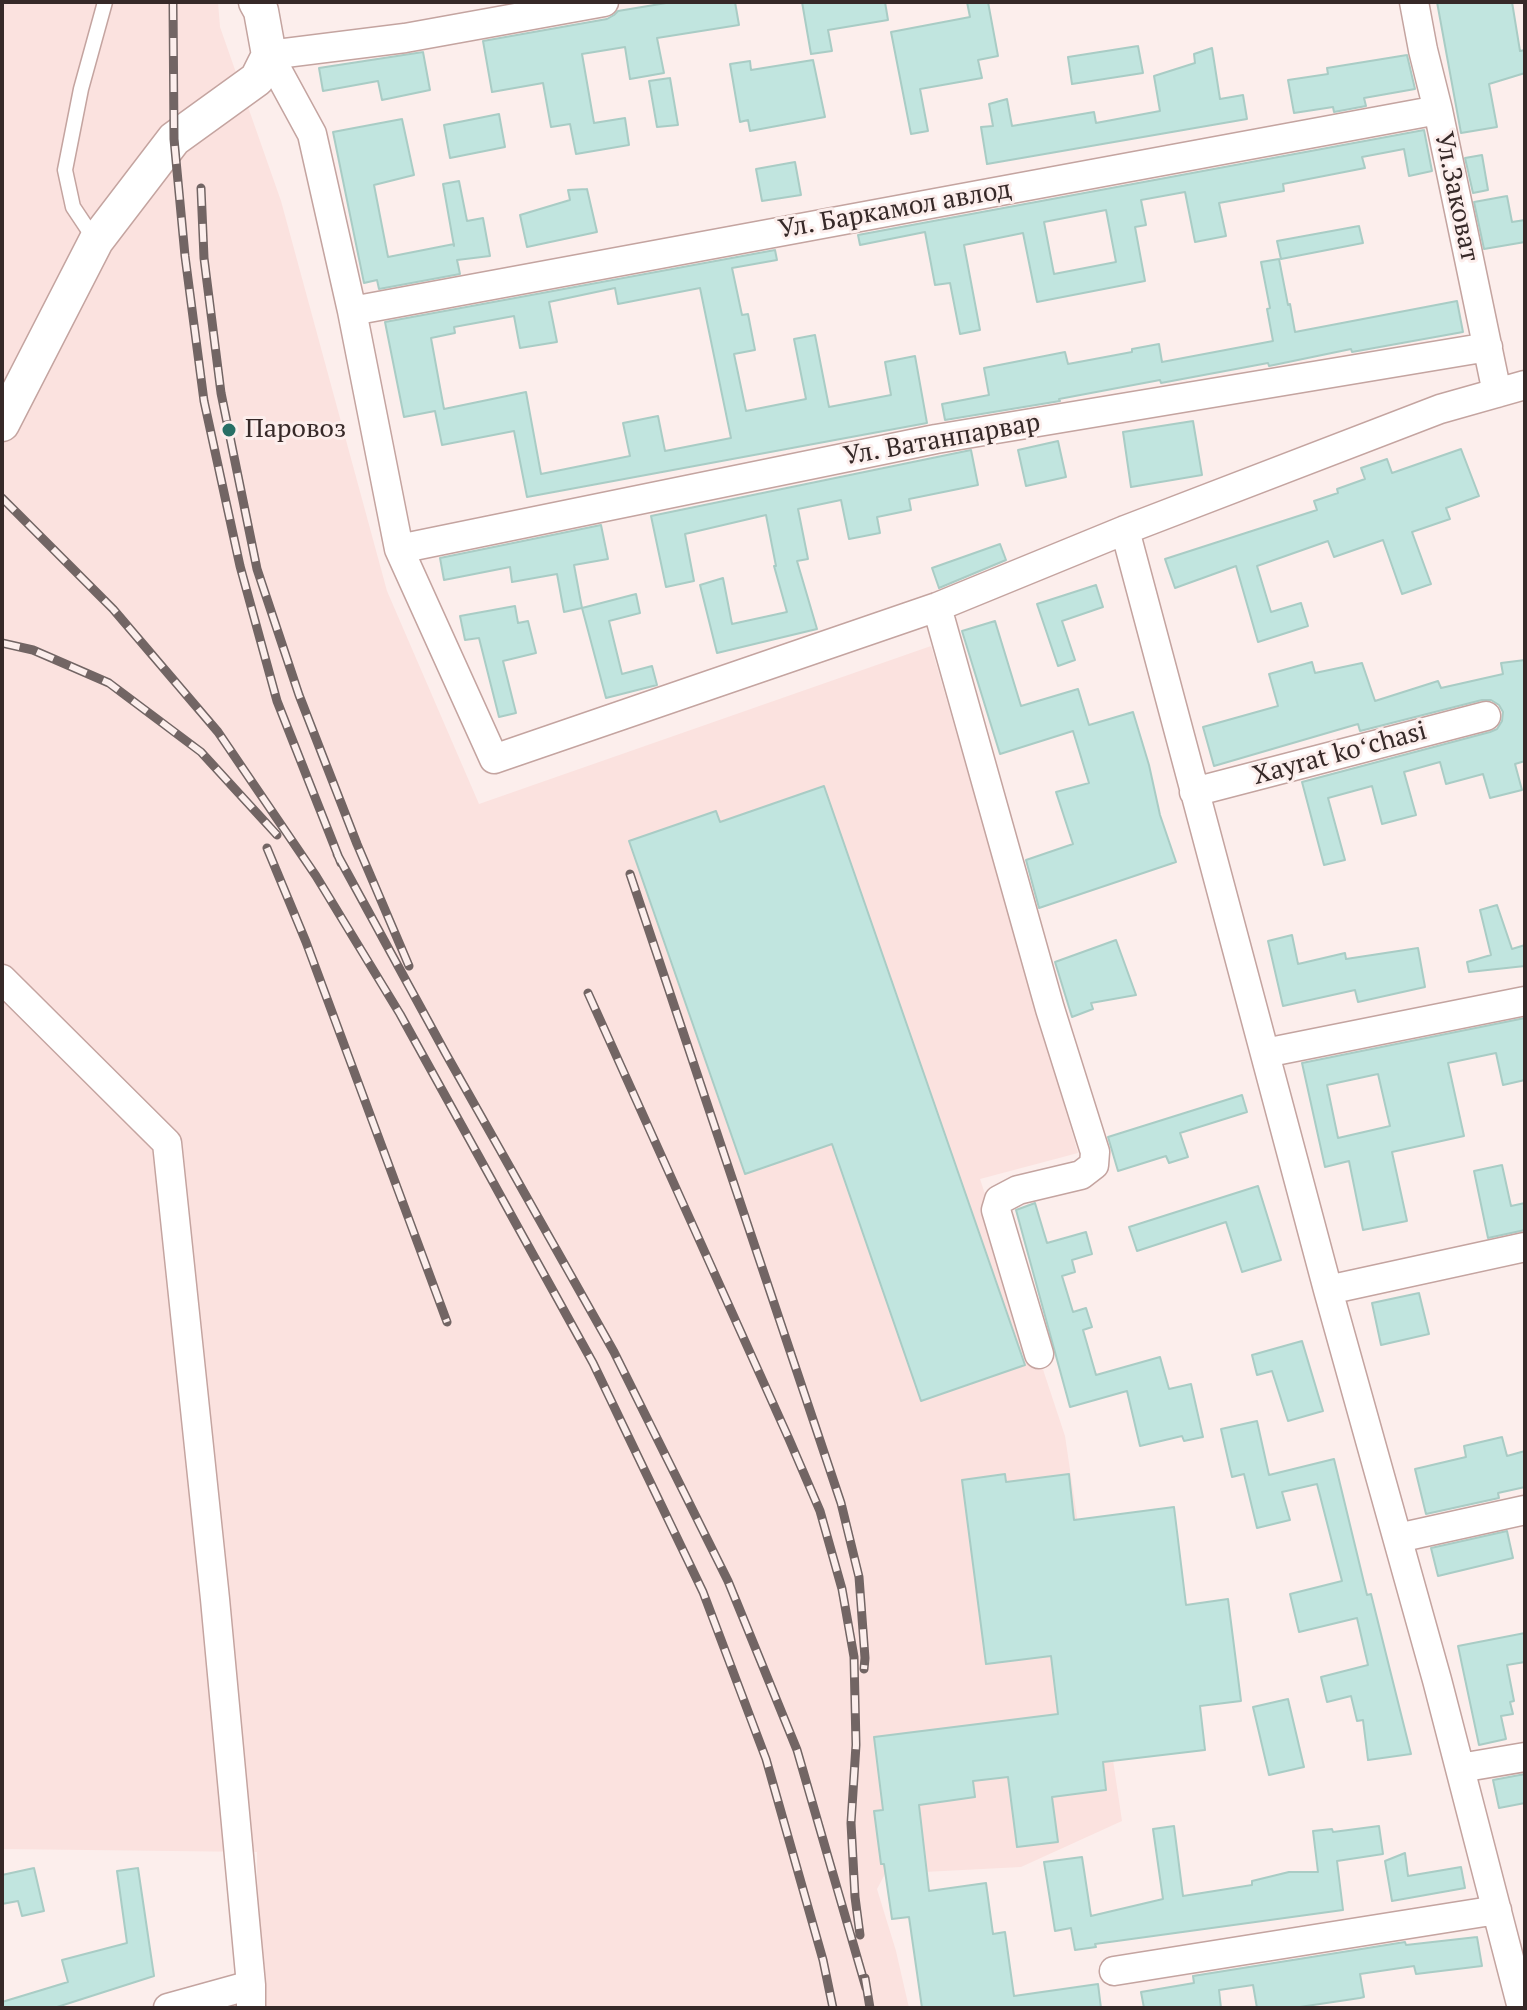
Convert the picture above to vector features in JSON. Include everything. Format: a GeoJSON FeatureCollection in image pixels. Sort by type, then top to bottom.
{"type":"FeatureCollection","features":[{"type":"Feature","properties":{"kind":"street"},"geometry":{"type":"LineString","coordinates":[[256,2],[261,11],[269,55],[312,134],[352,311],[399,549],[494,759],[937,607],[1125,530],[1440,409],[1525,385]]}},
{"type":"Feature","properties":{"kind":"street"},"geometry":{"type":"LineString","coordinates":[[269,55],[405,38],[520,10],[604,2]]}},
{"type":"Feature","properties":{"kind":"street","name":"Ул.Заковат"},"geometry":{"type":"LineString","coordinates":[[1414,2],[1497,393]]}},
{"type":"Feature","properties":{"kind":"street"},"geometry":{"type":"LineString","coordinates":[[2,424],[96,241],[174,139],[257,79],[269,55]]}},
{"type":"Feature","properties":{"kind":"street","name":"Ул. Баркамол авлод"},"geometry":{"type":"LineString","coordinates":[[352,311],[1438,110]]}},
{"type":"Feature","properties":{"kind":"street","name":"Ул. Ватанпарвар"},"geometry":{"type":"LineString","coordinates":[[399,549],[936,439],[1488,347]]}},
{"type":"Feature","properties":{"kind":"street"},"geometry":{"type":"LineString","coordinates":[[1125,530],[1522,2008]]}},
{"type":"Feature","properties":{"kind":"street"},"geometry":{"type":"LineString","coordinates":[[937,607],[1050,1009],[1095,1152],[1094,1165],[1081,1175],[1018,1190],[999,1200],[996,1210],[1039,1354]]}},
{"type":"Feature","properties":{"kind":"street","name":"Xayrat koʻchasi"},"geometry":{"type":"LineString","coordinates":[[1194,792],[1486,716]]}},
{"type":"Feature","properties":{"kind":"street"},"geometry":{"type":"LineString","coordinates":[[2,979],[167,1143],[216,1615],[251,1996],[168,2008]]}},
{"type":"Feature","properties":{"kind":"street"},"geometry":{"type":"LineString","coordinates":[[1265,1053],[1525,1001]]}},
{"type":"Feature","properties":{"kind":"street"},"geometry":{"type":"LineString","coordinates":[[1328,1290],[1525,1247]]}},
{"type":"Feature","properties":{"kind":"street"},"geometry":{"type":"LineString","coordinates":[[1398,1538],[1525,1510]]}},
{"type":"Feature","properties":{"kind":"street"},"geometry":{"type":"LineString","coordinates":[[1460,1768],[1525,1757]]}},
{"type":"Feature","properties":{"kind":"street"},"geometry":{"type":"LineString","coordinates":[[1114,1971],[1497,1910]]}},
{"type":"Feature","properties":{"kind":"lane"},"geometry":{"type":"LineString","coordinates":[[96,241],[73,207],[65,170],[81,89],[105,2]]}},
{"type":"Feature","properties":{"kind":"shaded area"},"geometry":{"type":"Polygon","coordinates":[[[2,2],[218,2],[220,27],[281,201],[387,591],[479,804],[931,646],[1078,1153],[980,1179],[1065,1436],[1122,1821],[1021,1867],[885,1874],[877,1889],[909,2008],[258,2008],[257,1852],[2,1849],[2,2]]]}},
{"type":"Feature","properties":{"kind":"building"},"geometry":{"type":"Polygon","coordinates":[[[672,2],[735,2],[739,25],[657,38],[664,73],[630,79],[625,47],[582,54],[594,123],[625,118],[629,145],[576,154],[570,124],[551,127],[543,83],[492,92],[483,41],[607,19],[618,11],[672,2]]]}},
{"type":"Feature","properties":{"kind":"building"},"geometry":{"type":"Polygon","coordinates":[[[802,2],[885,2],[888,20],[828,30],[832,51],[811,54],[802,2]]]}},
{"type":"Feature","properties":{"kind":"building"},"geometry":{"type":"Polygon","coordinates":[[[967,2],[988,2],[998,56],[978,60],[982,78],[920,89],[928,131],[911,134],[891,32],[970,17],[967,2]]]}},
{"type":"Feature","properties":{"kind":"building"},"geometry":{"type":"Polygon","coordinates":[[[1437,2],[1512,2],[1520,51],[1525,50],[1525,73],[1489,84],[1497,127],[1461,133],[1437,2]]]}},
{"type":"Feature","properties":{"kind":"building"},"geometry":{"type":"Polygon","coordinates":[[[1138,46],[1143,73],[1072,84],[1068,57],[1138,46]]]}},
{"type":"Feature","properties":{"kind":"building"},"geometry":{"type":"Polygon","coordinates":[[[1212,48],[1220,99],[1243,95],[1247,119],[987,164],[981,127],[993,126],[989,104],[1007,99],[1012,126],[1094,112],[1096,123],[1160,111],[1154,76],[1195,63],[1194,54],[1212,48]]]}},
{"type":"Feature","properties":{"kind":"building"},"geometry":{"type":"Polygon","coordinates":[[[423,52],[430,90],[382,100],[378,81],[323,91],[319,68],[423,52]]]}},
{"type":"Feature","properties":{"kind":"building"},"geometry":{"type":"Polygon","coordinates":[[[1407,55],[1415,89],[1364,98],[1366,106],[1334,112],[1333,107],[1294,113],[1288,80],[1328,74],[1327,68],[1407,55]]]}},
{"type":"Feature","properties":{"kind":"building"},"geometry":{"type":"Polygon","coordinates":[[[813,60],[825,117],[750,131],[748,120],[740,122],[730,64],[750,61],[751,70],[813,60]]]}},
{"type":"Feature","properties":{"kind":"building"},"geometry":{"type":"Polygon","coordinates":[[[670,78],[678,125],[657,127],[649,81],[670,78]]]}},
{"type":"Feature","properties":{"kind":"building"},"geometry":{"type":"Polygon","coordinates":[[[499,114],[505,147],[450,158],[444,125],[499,114]]]}},
{"type":"Feature","properties":{"kind":"building"},"geometry":{"type":"Polygon","coordinates":[[[402,119],[414,175],[374,185],[388,257],[454,244],[443,184],[459,181],[467,221],[483,218],[490,256],[457,260],[460,274],[379,289],[377,280],[364,283],[333,132],[402,119]]]}},
{"type":"Feature","properties":{"kind":"building"},"geometry":{"type":"Polygon","coordinates":[[[1424,130],[1432,171],[1409,176],[1404,149],[1362,157],[1365,168],[1283,184],[1284,191],[1219,203],[1226,236],[1195,242],[1185,192],[1141,200],[1146,225],[1135,227],[1145,281],[1037,302],[1023,233],[964,245],[980,330],[960,334],[950,283],[935,285],[925,232],[860,245],[858,235],[1424,130]],[[1106,210],[1044,222],[1054,274],[1116,262],[1106,210]]]}},
{"type":"Feature","properties":{"kind":"building"},"geometry":{"type":"Polygon","coordinates":[[[1482,155],[1488,190],[1473,193],[1465,158],[1482,155]]]}},
{"type":"Feature","properties":{"kind":"building"},"geometry":{"type":"Polygon","coordinates":[[[795,162],[801,195],[762,201],[756,169],[795,162]]]}},
{"type":"Feature","properties":{"kind":"building"},"geometry":{"type":"Polygon","coordinates":[[[587,189],[597,232],[527,247],[520,215],[570,200],[568,190],[587,189]]]}},
{"type":"Feature","properties":{"kind":"building"},"geometry":{"type":"Polygon","coordinates":[[[1507,196],[1512,222],[1525,220],[1525,242],[1484,249],[1474,202],[1507,196]]]}},
{"type":"Feature","properties":{"kind":"building"},"geometry":{"type":"Polygon","coordinates":[[[1359,226],[1363,243],[1281,259],[1277,241],[1359,226]]]}},
{"type":"Feature","properties":{"kind":"building"},"geometry":{"type":"Polygon","coordinates":[[[775,250],[777,260],[732,268],[742,315],[748,314],[755,350],[734,354],[746,411],[806,399],[794,339],[815,335],[829,407],[891,395],[885,362],[915,356],[927,423],[527,497],[514,431],[442,445],[435,411],[404,417],[385,322],[775,250]],[[615,288],[549,302],[557,342],[520,348],[514,316],[454,327],[455,333],[431,338],[444,409],[526,392],[541,474],[630,456],[623,423],[658,416],[665,451],[731,438],[700,288],[618,304],[615,288]]]}},
{"type":"Feature","properties":{"kind":"building"},"geometry":{"type":"Polygon","coordinates":[[[1279,259],[1295,332],[1457,301],[1463,332],[1352,352],[1351,349],[1269,366],[1268,363],[1161,383],[1160,380],[945,420],[942,404],[989,395],[984,368],[1065,352],[1068,364],[1159,344],[1162,362],[1273,341],[1261,262],[1279,259]]]}},
{"type":"Feature","properties":{"kind":"building"},"geometry":{"type":"Polygon","coordinates":[[[1193,421],[1202,475],[1131,487],[1123,432],[1193,421]]]}},
{"type":"Feature","properties":{"kind":"building"},"geometry":{"type":"Polygon","coordinates":[[[1058,441],[1066,477],[1026,486],[1018,450],[1058,441]]]}},
{"type":"Feature","properties":{"kind":"building"},"geometry":{"type":"Polygon","coordinates":[[[1461,449],[1479,496],[1446,508],[1450,519],[1412,532],[1431,584],[1402,594],[1383,540],[1334,557],[1328,541],[1257,566],[1271,612],[1301,603],[1308,626],[1258,642],[1236,566],[1175,588],[1165,559],[1317,510],[1314,501],[1365,479],[1361,468],[1387,459],[1392,473],[1461,449]]]}},
{"type":"Feature","properties":{"kind":"building"},"geometry":{"type":"Polygon","coordinates":[[[971,450],[978,485],[909,499],[911,510],[877,517],[880,533],[849,539],[841,500],[798,509],[808,559],[797,561],[817,629],[717,653],[700,585],[723,578],[732,624],[787,612],[774,566],[766,515],[685,534],[694,581],[666,587],[651,516],[971,450]]]}},
{"type":"Feature","properties":{"kind":"building"},"geometry":{"type":"Polygon","coordinates":[[[601,525],[608,559],[574,565],[582,608],[564,612],[557,574],[512,582],[510,567],[444,580],[440,558],[601,525]]]}},
{"type":"Feature","properties":{"kind":"building"},"geometry":{"type":"Polygon","coordinates":[[[1000,544],[1006,560],[939,588],[932,568],[1000,544]]]}},
{"type":"Feature","properties":{"kind":"building"},"geometry":{"type":"Polygon","coordinates":[[[1096,585],[1103,607],[1062,621],[1075,660],[1058,666],[1037,604],[1096,585]]]}},
{"type":"Feature","properties":{"kind":"building"},"geometry":{"type":"Polygon","coordinates":[[[636,594],[640,613],[609,621],[622,674],[652,666],[657,685],[606,698],[582,608],[636,594]]]}},
{"type":"Feature","properties":{"kind":"building"},"geometry":{"type":"Polygon","coordinates":[[[515,606],[518,623],[528,621],[536,653],[503,661],[516,713],[499,717],[479,638],[465,640],[460,616],[515,606]]]}},
{"type":"Feature","properties":{"kind":"building"},"geometry":{"type":"Polygon","coordinates":[[[995,621],[1021,706],[1078,689],[1089,725],[1133,712],[1160,815],[1176,862],[1039,908],[1026,860],[1073,844],[1056,792],[1089,783],[1073,731],[1000,754],[962,631],[995,621]]]}},
{"type":"Feature","properties":{"kind":"building"},"geometry":{"type":"Polygon","coordinates":[[[1525,660],[1525,761],[1515,764],[1522,790],[1490,798],[1483,774],[1446,784],[1440,762],[1404,772],[1416,815],[1382,824],[1372,786],[1328,798],[1345,860],[1324,865],[1302,782],[1490,732],[1497,729],[1502,721],[1503,712],[1499,705],[1491,700],[1482,700],[1360,731],[1358,724],[1214,766],[1203,727],[1278,706],[1269,674],[1312,662],[1315,673],[1362,663],[1375,701],[1438,681],[1441,688],[1503,674],[1501,663],[1525,660]]]}},
{"type":"Feature","properties":{"kind":"building"},"geometry":{"type":"Polygon","coordinates":[[[824,786],[1025,1365],[921,1401],[832,1144],[745,1174],[629,841],[716,811],[720,822],[824,786]]]}},
{"type":"Feature","properties":{"kind":"building"},"geometry":{"type":"Polygon","coordinates":[[[1497,905],[1512,949],[1525,945],[1525,966],[1469,972],[1467,962],[1491,955],[1480,910],[1497,905]]]}},
{"type":"Feature","properties":{"kind":"building"},"geometry":{"type":"Polygon","coordinates":[[[1292,935],[1298,964],[1345,953],[1346,959],[1418,948],[1425,987],[1358,1002],[1355,990],[1283,1006],[1268,941],[1292,935]]]}},
{"type":"Feature","properties":{"kind":"building"},"geometry":{"type":"Polygon","coordinates":[[[1116,940],[1136,995],[1091,1003],[1093,1009],[1072,1017],[1055,962],[1116,940]]]}},
{"type":"Feature","properties":{"kind":"building"},"geometry":{"type":"Polygon","coordinates":[[[1525,1018],[1525,1080],[1503,1085],[1496,1053],[1448,1063],[1464,1136],[1392,1152],[1407,1221],[1363,1230],[1349,1161],[1325,1167],[1302,1063],[1525,1018]],[[1378,1074],[1327,1085],[1338,1138],[1390,1126],[1378,1074]]]}},
{"type":"Feature","properties":{"kind":"building"},"geometry":{"type":"Polygon","coordinates":[[[1242,1095],[1247,1112],[1180,1133],[1188,1157],[1169,1163],[1166,1156],[1118,1171],[1108,1137],[1242,1095]]]}},
{"type":"Feature","properties":{"kind":"building"},"geometry":{"type":"Polygon","coordinates":[[[1502,1165],[1511,1206],[1525,1203],[1525,1230],[1488,1238],[1474,1171],[1502,1165]]]}},
{"type":"Feature","properties":{"kind":"building"},"geometry":{"type":"Polygon","coordinates":[[[1258,1186],[1281,1260],[1242,1272],[1226,1222],[1137,1251],[1129,1227],[1258,1186]]]}},
{"type":"Feature","properties":{"kind":"building"},"geometry":{"type":"Polygon","coordinates":[[[1035,1203],[1047,1243],[1086,1232],[1092,1254],[1072,1260],[1075,1272],[1062,1276],[1073,1312],[1086,1308],[1092,1327],[1083,1330],[1096,1375],[1160,1357],[1169,1389],[1191,1384],[1203,1437],[1184,1441],[1182,1436],[1140,1446],[1127,1391],[1070,1407],[1016,1210],[1035,1203]]]}},
{"type":"Feature","properties":{"kind":"building"},"geometry":{"type":"Polygon","coordinates":[[[1419,1293],[1429,1334],[1381,1345],[1372,1303],[1419,1293]]]}},
{"type":"Feature","properties":{"kind":"building"},"geometry":{"type":"Polygon","coordinates":[[[1302,1341],[1323,1411],[1288,1421],[1272,1371],[1257,1375],[1252,1355],[1302,1341]]]}},
{"type":"Feature","properties":{"kind":"building"},"geometry":{"type":"Polygon","coordinates":[[[1257,1421],[1269,1475],[1334,1459],[1367,1595],[1371,1594],[1411,1754],[1368,1760],[1363,1720],[1357,1721],[1351,1696],[1327,1702],[1321,1677],[1368,1665],[1357,1618],[1299,1632],[1290,1594],[1342,1581],[1317,1484],[1282,1492],[1290,1520],[1257,1528],[1244,1474],[1232,1477],[1221,1429],[1257,1421]]]}},
{"type":"Feature","properties":{"kind":"building"},"geometry":{"type":"Polygon","coordinates":[[[1502,1437],[1507,1456],[1525,1451],[1525,1487],[1498,1493],[1499,1498],[1426,1514],[1415,1469],[1466,1457],[1464,1446],[1502,1437]]]}},
{"type":"Feature","properties":{"kind":"building"},"geometry":{"type":"Polygon","coordinates":[[[1005,1474],[1006,1482],[1069,1474],[1074,1520],[1174,1507],[1186,1605],[1228,1599],[1241,1701],[1200,1706],[1205,1750],[1103,1762],[1106,1790],[1052,1797],[1058,1842],[1017,1847],[1008,1777],[973,1781],[975,1797],[919,1805],[929,1891],[986,1883],[993,1934],[1005,1932],[1014,1996],[1098,1984],[1101,2008],[922,2008],[909,1917],[892,1919],[884,1864],[881,1864],[874,1811],[883,1810],[874,1737],[1058,1714],[1051,1656],[986,1664],[962,1480],[1005,1474]]]}},
{"type":"Feature","properties":{"kind":"building"},"geometry":{"type":"Polygon","coordinates":[[[1507,1531],[1513,1558],[1438,1576],[1431,1548],[1507,1531]]]}},
{"type":"Feature","properties":{"kind":"building"},"geometry":{"type":"Polygon","coordinates":[[[1525,1633],[1525,1662],[1507,1665],[1514,1701],[1510,1702],[1513,1714],[1501,1716],[1506,1739],[1479,1745],[1458,1646],[1525,1633]]]}},
{"type":"Feature","properties":{"kind":"building"},"geometry":{"type":"Polygon","coordinates":[[[1288,1699],[1304,1767],[1269,1775],[1253,1707],[1288,1699]]]}},
{"type":"Feature","properties":{"kind":"building"},"geometry":{"type":"Polygon","coordinates":[[[1525,1774],[1525,1803],[1499,1808],[1493,1780],[1525,1774]]]}},
{"type":"Feature","properties":{"kind":"building"},"geometry":{"type":"Polygon","coordinates":[[[1174,1826],[1183,1896],[1252,1885],[1252,1881],[1289,1872],[1318,1872],[1313,1831],[1332,1829],[1333,1832],[1379,1826],[1383,1854],[1337,1861],[1343,1910],[1095,1944],[1096,1947],[1075,1950],[1071,1928],[1055,1931],[1044,1862],[1082,1857],[1091,1916],[1163,1899],[1153,1829],[1174,1826]]]}},
{"type":"Feature","properties":{"kind":"building"},"geometry":{"type":"Polygon","coordinates":[[[1405,1853],[1408,1876],[1461,1867],[1465,1888],[1392,1901],[1385,1861],[1405,1853]]]}},
{"type":"Feature","properties":{"kind":"building"},"geometry":{"type":"Polygon","coordinates":[[[34,1868],[44,1911],[22,1916],[18,1901],[2,1904],[2,1875],[34,1868]]]}},
{"type":"Feature","properties":{"kind":"building"},"geometry":{"type":"Polygon","coordinates":[[[138,1868],[154,1976],[54,2008],[2,2008],[2,2002],[68,1982],[62,1960],[127,1943],[117,1871],[138,1868]]]}},
{"type":"Feature","properties":{"kind":"building"},"geometry":{"type":"Polygon","coordinates":[[[1477,1937],[1482,1966],[1416,1974],[1414,1966],[1360,1974],[1364,1997],[1360,1998],[1293,2008],[1257,2008],[1253,1985],[1219,1990],[1221,2008],[1144,2008],[1141,1992],[1194,1983],[1193,1976],[1405,1942],[1406,1945],[1477,1937]]]}},
{"type":"Feature","properties":{"kind":"railway"},"geometry":{"type":"LineString","coordinates":[[173,2],[174,139],[204,401],[240,566],[277,701],[341,863]]}},
{"type":"Feature","properties":{"kind":"railway"},"geometry":{"type":"LineString","coordinates":[[201,188],[204,258],[221,393],[257,569],[299,695],[409,966]]}},
{"type":"Feature","properties":{"kind":"railway"},"geometry":{"type":"LineString","coordinates":[[2,498],[113,609],[218,732],[316,876],[400,1014],[593,1363],[703,1592],[766,1759],[823,1960],[833,2008]]}},
{"type":"Feature","properties":{"kind":"railway"},"geometry":{"type":"LineString","coordinates":[[2,643],[33,650],[109,683],[201,752],[277,835]]}},
{"type":"Feature","properties":{"kind":"railway"},"geometry":{"type":"LineString","coordinates":[[267,848],[306,942],[447,1322]]}},
{"type":"Feature","properties":{"kind":"railway"},"geometry":{"type":"LineString","coordinates":[[337,854],[614,1352],[728,1581],[797,1750],[866,1988]]}},
{"type":"Feature","properties":{"kind":"railway"},"geometry":{"type":"LineString","coordinates":[[630,874],[841,1503],[859,1577],[864,1669]]}},
{"type":"Feature","properties":{"kind":"railway"},"geometry":{"type":"LineString","coordinates":[[588,993],[820,1511],[842,1589],[854,1657],[856,1745],[851,1823],[860,1935]]}},
{"type":"Feature","properties":{"kind":"railway"},"geometry":{"type":"LineString","coordinates":[[865,1978],[870,2008]]}},
{"type":"Feature","properties":{"kind":"place","name":"Паровоз"},"geometry":{"type":"Point","coordinates":[229,430]}}]}
